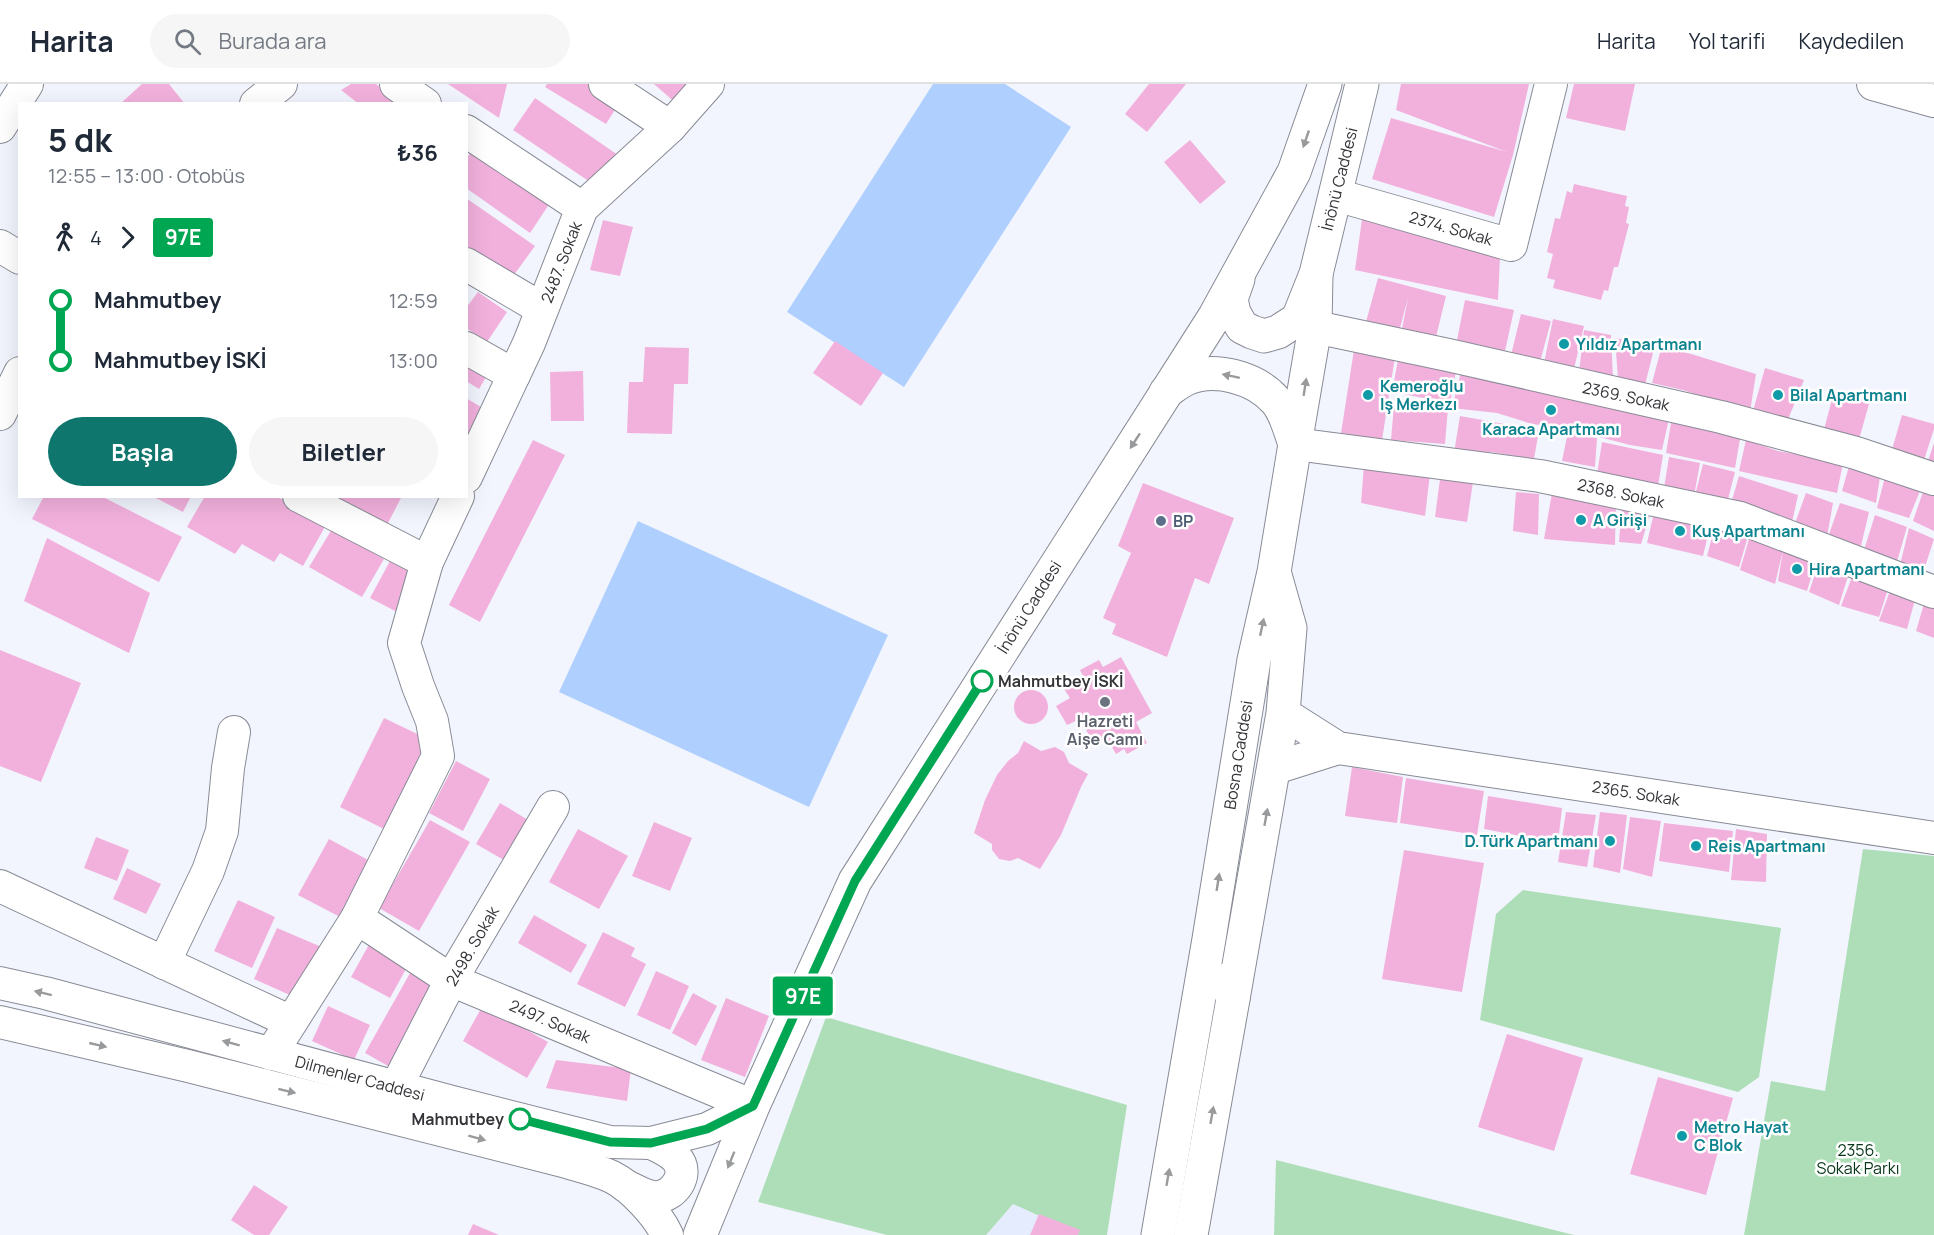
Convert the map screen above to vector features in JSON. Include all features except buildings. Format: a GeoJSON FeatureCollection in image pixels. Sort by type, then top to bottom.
{"type":"FeatureCollection","features":[{"type":"Feature","properties":{"kind":"main road","name":"İnönü Caddesi"},"geometry":{"type":"LineString","coordinates":[[700,1235],[753,1106],[855,881],[1215,316],[1294,172],[1325,84]]}},
{"type":"Feature","properties":{"kind":"main road","name":"İnönü Caddesi"},"geometry":{"type":"LineString","coordinates":[[1316,274],[1362,84]]}},
{"type":"Feature","properties":{"kind":"main road"},"geometry":{"type":"LineString","coordinates":[[1240,271],[1231,299],[1234,313],[1242,327],[1264,336],[1278,332],[1298,320],[1316,274]]}},
{"type":"Feature","properties":{"kind":"main road","name":"Bosna Caddesi"},"geometry":{"type":"LineString","coordinates":[[1158,1235],[1254,660],[1274,572],[1315,327],[1316,274]]}},
{"type":"Feature","properties":{"kind":"main road"},"geometry":{"type":"LineString","coordinates":[[1166,392],[1186,379],[1209,373],[1230,375],[1248,381],[1265,390],[1278,403],[1295,444]]}},
{"type":"Feature","properties":{"kind":"main road"},"geometry":{"type":"LineString","coordinates":[[1200,1216],[1233,999],[1283,713],[1290,628],[1274,572]]}},
{"type":"Feature","properties":{"kind":"main road"},"geometry":{"type":"LineString","coordinates":[[1254,660],[1283,713]]}},
{"type":"Feature","properties":{"kind":"main road"},"geometry":{"type":"LineString","coordinates":[[1209,939],[1233,999]]}},
{"type":"Feature","properties":{"kind":"main road"},"geometry":{"type":"LineString","coordinates":[[1176,1127],[1200,1216]]}},
{"type":"Feature","properties":{"kind":"street"},"geometry":{"type":"LineString","coordinates":[[0,127],[27,84]]}},
{"type":"Feature","properties":{"kind":"street"},"geometry":{"type":"LineString","coordinates":[[258,102],[281,84]]}},
{"type":"Feature","properties":{"kind":"street"},"geometry":{"type":"LineString","coordinates":[[396,84],[422,102]]}},
{"type":"Feature","properties":{"kind":"street"},"geometry":{"type":"LineString","coordinates":[[604,84],[670,127]]}},
{"type":"Feature","properties":{"kind":"street","name":"2487. Sokak"},"geometry":{"type":"LineString","coordinates":[[468,469],[514,375],[582,208],[670,127],[708,84]]}},
{"type":"Feature","properties":{"kind":"street","name":"2374. Sokak"},"geometry":{"type":"LineString","coordinates":[[1336,195],[1511,245],[1551,84]]}},
{"type":"Feature","properties":{"kind":"street"},"geometry":{"type":"LineString","coordinates":[[1873,84],[1934,101]]}},
{"type":"Feature","properties":{"kind":"street"},"geometry":{"type":"LineString","coordinates":[[468,132],[582,208]]}},
{"type":"Feature","properties":{"kind":"street"},"geometry":{"type":"LineString","coordinates":[[0,246],[18,257]]}},
{"type":"Feature","properties":{"kind":"street"},"geometry":{"type":"LineString","coordinates":[[468,265],[542,309]]}},
{"type":"Feature","properties":{"kind":"street","name":"2369. Sokak"},"geometry":{"type":"LineString","coordinates":[[1315,327],[1721,417],[1856,453],[1934,479]]}},
{"type":"Feature","properties":{"kind":"street"},"geometry":{"type":"LineString","coordinates":[[468,349],[514,375]]}},
{"type":"Feature","properties":{"kind":"street"},"geometry":{"type":"LineString","coordinates":[[0,414],[18,377]]}},
{"type":"Feature","properties":{"kind":"street","name":"2368. Sokak"},"geometry":{"type":"LineString","coordinates":[[1295,444],[1540,476],[1740,518],[1934,592]]}},
{"type":"Feature","properties":{"kind":"street"},"geometry":{"type":"LineString","coordinates":[[302,498],[427,562]]}},
{"type":"Feature","properties":{"kind":"street"},"geometry":{"type":"LineString","coordinates":[[271,1054],[357,918],[438,756],[432,721],[417,686],[404,643],[427,562],[457,498]]}},
{"type":"Feature","properties":{"kind":"street","name":"2365. Sokak"},"geometry":{"type":"LineString","coordinates":[[1283,713],[1338,748],[1934,838]]}},
{"type":"Feature","properties":{"kind":"street"},"geometry":{"type":"LineString","coordinates":[[164,963],[208,871],[222,831],[234,732]]}},
{"type":"Feature","properties":{"kind":"street","name":"2365. Sokak"},"geometry":{"type":"LineString","coordinates":[[1275,768],[1338,748]]}},
{"type":"Feature","properties":{"kind":"street","name":"2498. Sokak"},"geometry":{"type":"LineString","coordinates":[[396,1087],[452,980],[553,807]]}},
{"type":"Feature","properties":{"kind":"street"},"geometry":{"type":"LineString","coordinates":[[0,886],[291,1022]]}},
{"type":"Feature","properties":{"kind":"street","name":"2497. Sokak"},"geometry":{"type":"LineString","coordinates":[[357,918],[452,980],[753,1106]]}},
{"type":"Feature","properties":{"kind":"street","name":"Dilmenler Caddesi"},"geometry":{"type":"LineString","coordinates":[[0,983],[610,1142],[651,1143],[707,1129],[753,1106]]}},
{"type":"Feature","properties":{"kind":"street","name":"Dilmenler Caddesi"},"geometry":{"type":"LineString","coordinates":[[0,1022],[200,1069],[563,1161],[612,1177],[626,1186],[649,1209],[667,1235]]}},
{"type":"Feature","properties":{"kind":"street"},"geometry":{"type":"LineString","coordinates":[[626,1186],[654,1197],[667,1195],[680,1180],[681,1171],[678,1159],[651,1143]]}},
{"type":"Feature","properties":{"kind":"shaded area"},"geometry":{"type":"Polygon","coordinates":[[[1013,1204],[1077,1233],[1076,1235],[986,1235],[1013,1204]]]}},
{"type":"Feature","properties":{"kind":"green space","name":"2356. Sokak Parkı"},"geometry":{"type":"Polygon","coordinates":[[[1863,849],[1934,856],[1934,1235],[1744,1235],[1771,1081],[1825,1091],[1863,849]]]}},
{"type":"Feature","properties":{"kind":"green space"},"geometry":{"type":"Polygon","coordinates":[[[1523,890],[1781,928],[1759,1077],[1738,1092],[1480,1020],[1496,914],[1523,890]]]}},
{"type":"Feature","properties":{"kind":"green space"},"geometry":{"type":"Polygon","coordinates":[[[826,1017],[1127,1105],[1107,1235],[1076,1235],[1077,1233],[1013,1204],[986,1235],[887,1235],[758,1202],[826,1017]]]}},
{"type":"Feature","properties":{"kind":"green space"},"geometry":{"type":"Polygon","coordinates":[[[1276,1160],[1570,1234],[1575,1235],[1274,1235],[1276,1160]]]}},
{"type":"Feature","properties":{"kind":"water"},"geometry":{"type":"Polygon","coordinates":[[[933,84],[1005,84],[1071,127],[904,387],[787,312],[933,84]]]}},
{"type":"Feature","properties":{"kind":"water"},"geometry":{"type":"Polygon","coordinates":[[[638,521],[888,635],[809,807],[559,692],[638,521]]]}},
{"type":"Feature","properties":{"kind":"bus line","name":"97E"},"geometry":{"type":"LineString","coordinates":[[520,1119],[610,1142],[651,1143],[707,1129],[753,1106],[855,881],[982,681]]}},
{"type":"Feature","properties":{"kind":"place","name":"Yıldız Apartmanı"},"geometry":{"type":"Point","coordinates":[1564,344]}},
{"type":"Feature","properties":{"kind":"place","name":"Kemeroğlu Iş Merkezı"},"geometry":{"type":"Point","coordinates":[1368,395]}},
{"type":"Feature","properties":{"kind":"place","name":"Bilal Apartmanı"},"geometry":{"type":"Point","coordinates":[1778,395]}},
{"type":"Feature","properties":{"kind":"place","name":"Karaca Apartmanı"},"geometry":{"type":"Point","coordinates":[1551,410]}},
{"type":"Feature","properties":{"kind":"place","name":"A Girişi"},"geometry":{"type":"Point","coordinates":[1581,520]}},
{"type":"Feature","properties":{"kind":"place","name":"BP"},"geometry":{"type":"Point","coordinates":[1161,521]}},
{"type":"Feature","properties":{"kind":"place","name":"Kuş Apartmanı"},"geometry":{"type":"Point","coordinates":[1680,531]}},
{"type":"Feature","properties":{"kind":"place","name":"Hira Apartmanı"},"geometry":{"type":"Point","coordinates":[1797,569]}},
{"type":"Feature","properties":{"kind":"place","name":"Mahmutbey İSKİ"},"geometry":{"type":"Point","coordinates":[982,681]}},
{"type":"Feature","properties":{"kind":"place","name":"Hazreti Aişe Camı"},"geometry":{"type":"Point","coordinates":[1105,702]}},
{"type":"Feature","properties":{"kind":"place","name":"D.Türk Apartmanı"},"geometry":{"type":"Point","coordinates":[1610,841]}},
{"type":"Feature","properties":{"kind":"place","name":"Reis Apartmanı"},"geometry":{"type":"Point","coordinates":[1696,846]}},
{"type":"Feature","properties":{"kind":"place","name":"Mahmutbey"},"geometry":{"type":"Point","coordinates":[520,1119]}},
{"type":"Feature","properties":{"kind":"place","name":"Metro Hayat C Blok"},"geometry":{"type":"Point","coordinates":[1682,1136]}}]}
